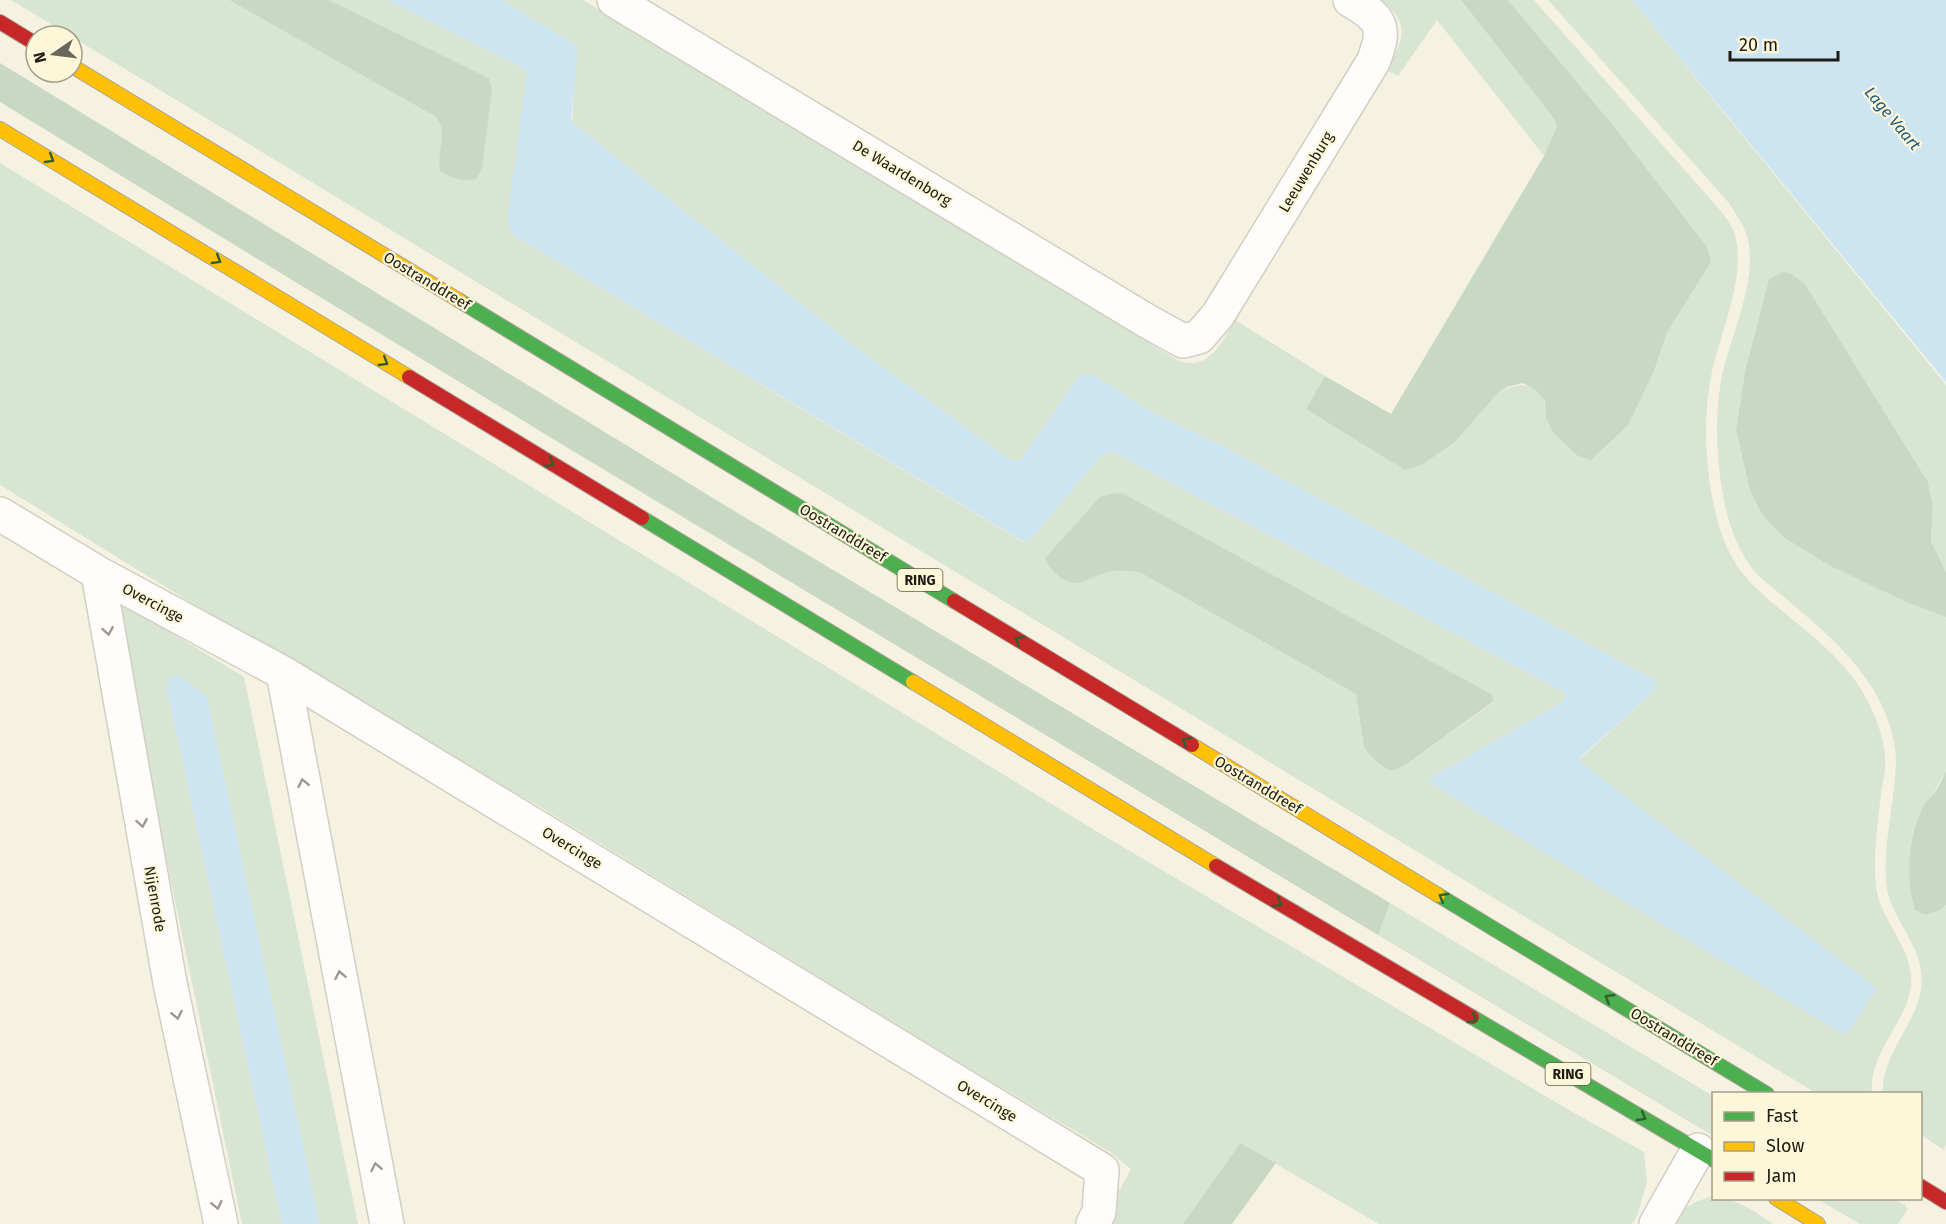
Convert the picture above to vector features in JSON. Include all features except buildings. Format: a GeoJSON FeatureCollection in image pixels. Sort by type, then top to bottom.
{"type":"FeatureCollection","features":[{"type":"Feature","properties":{"kind":"main road"},"geometry":{"type":"LineString","coordinates":[[0,22],[24,37]]}},
{"type":"Feature","properties":{"kind":"main road","name":"Oostranddreef"},"geometry":{"type":"LineString","coordinates":[[84,73],[1764,1092]]}},
{"type":"Feature","properties":{"kind":"main road","name":"RING"},"geometry":{"type":"LineString","coordinates":[[0,129],[1228,873],[1706,1155]]}},
{"type":"Feature","properties":{"kind":"main road"},"geometry":{"type":"LineString","coordinates":[[1922,1187],[1946,1202]]}},
{"type":"Feature","properties":{"kind":"main road"},"geometry":{"type":"LineString","coordinates":[[1779,1200],[1818,1224]]}},
{"type":"Feature","properties":{"kind":"street","name":"De Waardenborg"},"geometry":{"type":"LineString","coordinates":[[614,0],[1166,333],[1183,341],[1191,340]]}},
{"type":"Feature","properties":{"kind":"street","name":"Leeuwenburg"},"geometry":{"type":"LineString","coordinates":[[1191,340],[1203,334],[1218,315],[1372,62],[1382,39],[1380,26],[1371,15],[1350,0]]}},
{"type":"Feature","properties":{"kind":"street","name":"Overcinge"},"geometry":{"type":"LineString","coordinates":[[0,514],[98,573],[283,673],[1102,1170],[1096,1218]]}},
{"type":"Feature","properties":{"kind":"street","name":"Nijenrode"},"geometry":{"type":"LineString","coordinates":[[98,573],[170,983],[221,1224]]}},
{"type":"Feature","properties":{"kind":"street"},"geometry":{"type":"LineString","coordinates":[[283,673],[387,1224]]}},
{"type":"Feature","properties":{"kind":"street"},"geometry":{"type":"LineString","coordinates":[[1656,1224],[1706,1155]]}},
{"type":"Feature","properties":{"kind":"green space"},"geometry":{"type":"Polygon","coordinates":[[[11,0],[229,0],[436,117],[442,135],[439,167],[489,78],[329,0],[388,0],[523,68],[527,72],[527,78],[513,235],[1023,542],[1031,539],[1102,455],[1113,452],[1564,692],[1565,698],[1561,703],[1432,777],[1430,783],[1845,1035],[1578,761],[1653,692],[1656,682],[1651,678],[1219,444],[1152,412],[1094,375],[1080,375],[1022,458],[1015,461],[1010,460],[857,348],[572,122],[576,45],[501,0],[583,0],[950,220],[1177,360],[1188,363],[1206,359],[1219,346],[1235,320],[1325,376],[1307,410],[1422,465],[1455,442],[1498,393],[1511,387],[1525,385],[1538,390],[1545,403],[1546,418],[1654,371],[1667,333],[1711,262],[1708,248],[1613,125],[1508,0],[1534,0],[1720,210],[1732,227],[1736,239],[1738,256],[1734,291],[1708,396],[1706,445],[1708,471],[1718,523],[1739,569],[1767,598],[1820,642],[1851,675],[1875,717],[1882,738],[1885,767],[1876,839],[1876,885],[1883,910],[1907,958],[1911,985],[1903,1012],[1876,1064],[1872,1092],[1814,1092],[84,44],[84,24],[51,24],[11,0]],[[1100,498],[1078,583],[1116,571],[1141,573],[1356,694],[1364,747],[1408,763],[1494,702],[1100,498]]]}},
{"type":"Feature","properties":{"kind":"green space"},"geometry":{"type":"Polygon","coordinates":[[[229,0],[329,0],[489,78],[492,90],[482,169],[477,178],[458,179],[440,171],[442,131],[436,117],[229,0]]]}},
{"type":"Feature","properties":{"kind":"green space"},"geometry":{"type":"Polygon","coordinates":[[[1379,0],[1461,0],[1555,120],[1558,127],[1544,156],[1437,20],[1398,76],[1385,69],[1397,50],[1402,32],[1396,15],[1379,0]]]}},
{"type":"Feature","properties":{"kind":"green space"},"geometry":{"type":"Polygon","coordinates":[[[1461,0],[1508,0],[1613,125],[1708,248],[1711,262],[1667,333],[1654,371],[1628,425],[1591,460],[1578,456],[1553,432],[1546,418],[1545,401],[1536,390],[1523,383],[1507,387],[1498,393],[1455,442],[1422,465],[1405,470],[1306,409],[1325,376],[1391,414],[1544,156],[1557,127],[1555,120],[1461,0]]]}},
{"type":"Feature","properties":{"kind":"green space"},"geometry":{"type":"Polygon","coordinates":[[[1548,0],[1632,0],[1946,385],[1946,572],[1931,541],[1933,507],[1928,482],[1805,284],[1792,274],[1769,279],[1745,371],[1736,431],[1750,490],[1762,515],[1783,537],[1830,566],[1906,602],[1946,617],[1946,770],[1925,804],[1942,909],[1946,905],[1946,1143],[1944,1150],[1922,1136],[1922,1092],[1883,1092],[1888,1065],[1918,1003],[1921,989],[1919,960],[1894,910],[1886,883],[1886,852],[1896,761],[1893,736],[1881,703],[1869,682],[1849,657],[1815,624],[1761,578],[1750,565],[1733,534],[1724,500],[1717,449],[1721,381],[1747,288],[1750,268],[1750,250],[1746,233],[1729,203],[1548,0]]]}},
{"type":"Feature","properties":{"kind":"green space"},"geometry":{"type":"Polygon","coordinates":[[[0,63],[24,78],[24,84],[34,84],[726,506],[1390,903],[1378,935],[558,442],[0,102],[0,63]]]}},
{"type":"Feature","properties":{"kind":"green space"},"geometry":{"type":"Polygon","coordinates":[[[0,163],[1106,837],[1644,1152],[1647,1182],[1637,1216],[1632,1224],[1379,1224],[1240,1143],[1183,1224],[1101,1224],[1131,1169],[1110,1152],[542,808],[326,686],[0,485],[0,163]]]}},
{"type":"Feature","properties":{"kind":"green space"},"geometry":{"type":"Polygon","coordinates":[[[1783,272],[1792,274],[1805,284],[1928,482],[1933,507],[1931,541],[1946,572],[1946,617],[1906,602],[1830,566],[1783,537],[1762,515],[1750,490],[1736,431],[1745,371],[1769,279],[1783,272]]]}},
{"type":"Feature","properties":{"kind":"green space"},"geometry":{"type":"Polygon","coordinates":[[[1122,493],[1491,694],[1494,701],[1408,763],[1392,771],[1388,769],[1376,761],[1364,747],[1356,694],[1141,573],[1112,572],[1083,582],[1072,583],[1053,571],[1045,558],[1100,497],[1122,493]]]}},
{"type":"Feature","properties":{"kind":"green space"},"geometry":{"type":"Polygon","coordinates":[[[112,597],[244,677],[358,1224],[320,1224],[207,697],[167,689],[282,1224],[242,1224],[112,597]]]}},
{"type":"Feature","properties":{"kind":"green space"},"geometry":{"type":"Polygon","coordinates":[[[1946,770],[1946,905],[1926,915],[1915,910],[1912,897],[1909,870],[1911,843],[1924,805],[1936,791],[1946,770]]]}},
{"type":"Feature","properties":{"kind":"green space"},"geometry":{"type":"Polygon","coordinates":[[[1390,903],[1712,1095],[1712,1135],[1378,935],[1390,903]]]}},
{"type":"Feature","properties":{"kind":"green space"},"geometry":{"type":"Polygon","coordinates":[[[1240,1143],[1276,1163],[1232,1224],[1183,1224],[1240,1143]]]}},
{"type":"Feature","properties":{"kind":"green space"},"geometry":{"type":"Polygon","coordinates":[[[1712,1196],[1712,1200],[1731,1201],[1745,1206],[1773,1224],[1673,1224],[1681,1213],[1700,1200],[1712,1196]]]}},
{"type":"Feature","properties":{"kind":"green space"},"geometry":{"type":"Polygon","coordinates":[[[1819,1200],[1896,1200],[1909,1207],[1898,1224],[1860,1224],[1819,1200]]]}},
{"type":"Feature","properties":{"kind":"water"},"geometry":{"type":"Polygon","coordinates":[[[388,0],[501,0],[576,45],[578,48],[572,122],[857,348],[1010,460],[1015,461],[1022,458],[1080,375],[1094,375],[1152,412],[1219,444],[1651,678],[1656,682],[1653,692],[1579,761],[1873,985],[1876,989],[1850,1029],[1845,1035],[1841,1033],[1430,783],[1432,777],[1561,703],[1565,698],[1564,692],[1113,452],[1102,455],[1031,539],[1024,542],[513,235],[507,222],[527,72],[388,0]]]}},
{"type":"Feature","properties":{"kind":"water","name":"Lage Vaart"},"geometry":{"type":"Polygon","coordinates":[[[1632,0],[1946,0],[1946,382],[1637,6],[1632,0]]]}},
{"type":"Feature","properties":{"kind":"water"},"geometry":{"type":"Polygon","coordinates":[[[179,675],[207,697],[320,1224],[282,1224],[167,689],[169,678],[179,675]]]}},
{"type":"Feature","properties":{"kind":"pier"},"geometry":{"type":"Polygon","coordinates":[[[1933,1161],[1946,1169],[1946,1224],[1933,1224],[1905,1207],[1909,1200],[1922,1200],[1922,1179],[1933,1161]]]}},
{"type":"Feature","properties":{"kind":"traffic: fast"},"geometry":{"type":"LineString","coordinates":[[460,301],[954,601]]}},
{"type":"Feature","properties":{"kind":"traffic: fast"},"geometry":{"type":"LineString","coordinates":[[642,518],[913,682]]}},
{"type":"Feature","properties":{"kind":"traffic: fast"},"geometry":{"type":"LineString","coordinates":[[1438,895],[1764,1092]]}},
{"type":"Feature","properties":{"kind":"traffic: fast"},"geometry":{"type":"LineString","coordinates":[[1472,1017],[1712,1159]]}},
{"type":"Feature","properties":{"kind":"traffic: slow"},"geometry":{"type":"LineString","coordinates":[[84,73],[460,301]]}},
{"type":"Feature","properties":{"kind":"traffic: slow"},"geometry":{"type":"LineString","coordinates":[[0,129],[409,377]]}},
{"type":"Feature","properties":{"kind":"traffic: slow"},"geometry":{"type":"LineString","coordinates":[[913,682],[1216,866]]}},
{"type":"Feature","properties":{"kind":"traffic: slow"},"geometry":{"type":"LineString","coordinates":[[1192,745],[1438,895]]}},
{"type":"Feature","properties":{"kind":"traffic: slow"},"geometry":{"type":"LineString","coordinates":[[1779,1200],[1818,1224]]}},
{"type":"Feature","properties":{"kind":"traffic: jam"},"geometry":{"type":"LineString","coordinates":[[0,22],[24,37]]}},
{"type":"Feature","properties":{"kind":"traffic: jam"},"geometry":{"type":"LineString","coordinates":[[409,377],[642,518]]}},
{"type":"Feature","properties":{"kind":"traffic: jam"},"geometry":{"type":"LineString","coordinates":[[954,601],[1192,745]]}},
{"type":"Feature","properties":{"kind":"traffic: jam"},"geometry":{"type":"LineString","coordinates":[[1216,866],[1472,1017]]}},
{"type":"Feature","properties":{"kind":"traffic: jam"},"geometry":{"type":"LineString","coordinates":[[1922,1187],[1946,1202]]}}]}
